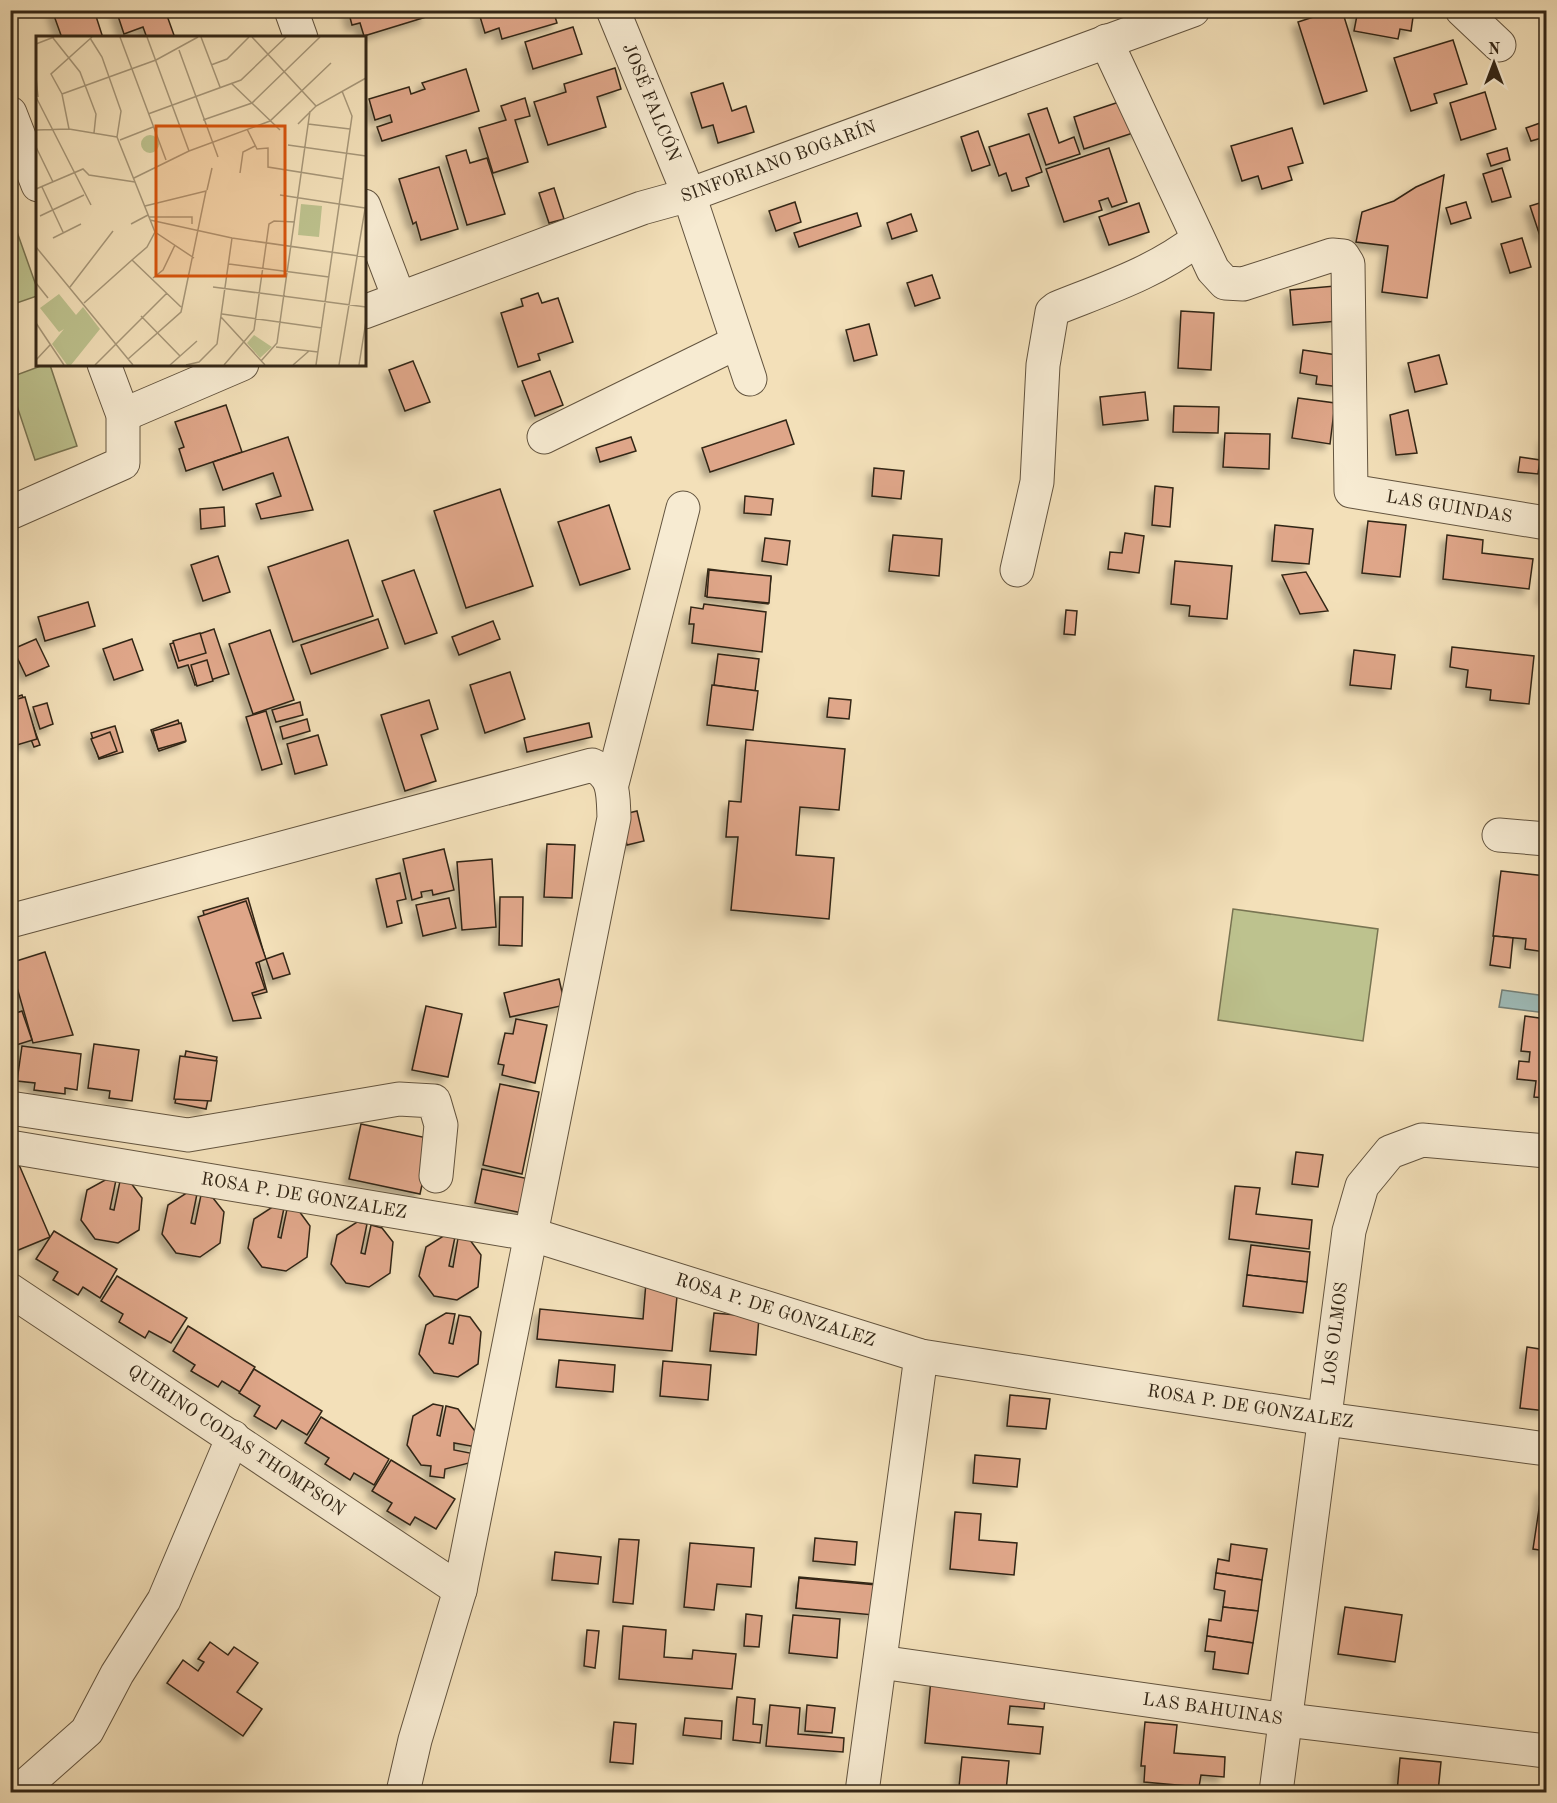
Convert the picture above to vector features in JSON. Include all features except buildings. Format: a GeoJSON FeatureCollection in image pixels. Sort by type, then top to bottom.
{"type":"FeatureCollection","features":[{"type":"Feature","properties":{"kind":"street"},"geometry":{"type":"LineString","coordinates":[[291,10],[301,36]]}},
{"type":"Feature","properties":{"kind":"street","name":"JOSÉ FALCÓN"},"geometry":{"type":"LineString","coordinates":[[613,10],[689,195],[736,343],[750,379]]}},
{"type":"Feature","properties":{"kind":"street","name":"SINFORIANO BOGARÍN"},"geometry":{"type":"LineString","coordinates":[[366,311],[642,208],[689,195],[1193,10]]}},
{"type":"Feature","properties":{"kind":"street"},"geometry":{"type":"LineString","coordinates":[[1462,10],[1499,45]]}},
{"type":"Feature","properties":{"kind":"street"},"geometry":{"type":"LineString","coordinates":[[1017,570],[1037,482],[1043,365],[1052,312],[1141,275],[1173,258],[1198,239],[1107,41]]}},
{"type":"Feature","properties":{"kind":"street"},"geometry":{"type":"LineString","coordinates":[[10,113],[36,180]]}},
{"type":"Feature","properties":{"kind":"street"},"geometry":{"type":"LineString","coordinates":[[366,211],[399,298]]}},
{"type":"Feature","properties":{"kind":"street","name":"LAS GUINDAS"},"geometry":{"type":"LineString","coordinates":[[1198,239],[1213,270],[1226,283],[1243,284],[1332,255],[1343,256],[1348,264],[1351,491],[1546,523]]}},
{"type":"Feature","properties":{"kind":"street"},"geometry":{"type":"LineString","coordinates":[[544,437],[736,343]]}},
{"type":"Feature","properties":{"kind":"street"},"geometry":{"type":"LineString","coordinates":[[10,513],[123,463],[123,415],[105,366]]}},
{"type":"Feature","properties":{"kind":"street"},"geometry":{"type":"LineString","coordinates":[[123,415],[237,366]]}},
{"type":"Feature","properties":{"kind":"street"},"geometry":{"type":"LineString","coordinates":[[403,1792],[415,1740],[460,1590],[614,818],[612,784],[684,508]]}},
{"type":"Feature","properties":{"kind":"street"},"geometry":{"type":"LineString","coordinates":[[10,921],[592,765],[603,770],[612,784]]}},
{"type":"Feature","properties":{"kind":"street"},"geometry":{"type":"LineString","coordinates":[[1499,835],[1546,839]]}},
{"type":"Feature","properties":{"kind":"street"},"geometry":{"type":"LineString","coordinates":[[10,1108],[188,1135],[399,1099],[434,1101],[441,1125],[436,1176]]}},
{"type":"Feature","properties":{"kind":"street","name":"LOS OLMOS"},"geometry":{"type":"LineString","coordinates":[[1276,1792],[1349,1231],[1362,1186],[1390,1152],[1422,1140],[1546,1151]]}},
{"type":"Feature","properties":{"kind":"street","name":"ROSA P. DE GONZALEZ"},"geometry":{"type":"LineString","coordinates":[[10,1147],[530,1234],[921,1356],[1326,1419],[1546,1449]]}},
{"type":"Feature","properties":{"kind":"street","name":"QUIRINO CODAS THOMPSON"},"geometry":{"type":"LineString","coordinates":[[10,1290],[460,1590]]}},
{"type":"Feature","properties":{"kind":"street"},"geometry":{"type":"LineString","coordinates":[[862,1792],[921,1356]]}},
{"type":"Feature","properties":{"kind":"street"},"geometry":{"type":"LineString","coordinates":[[18,1792],[87,1731],[117,1674],[164,1600],[233,1437]]}},
{"type":"Feature","properties":{"kind":"street","name":"LAS BAHUINAS"},"geometry":{"type":"LineString","coordinates":[[880,1662],[1287,1720],[1546,1751]]}},
{"type":"Feature","properties":{"kind":"green space"},"geometry":{"type":"Polygon","coordinates":[[[11,215],[36,285],[36,296],[11,305],[11,215]]]}},
{"type":"Feature","properties":{"kind":"green space"},"geometry":{"type":"Polygon","coordinates":[[[41,366],[50,366],[77,446],[35,460],[11,388],[11,377],[41,366]]]}},
{"type":"Feature","properties":{"kind":"green space"},"geometry":{"type":"Polygon","coordinates":[[[1233,909],[1378,929],[1363,1041],[1218,1020],[1233,909]]]}},
{"type":"Feature","properties":{"kind":"water"},"geometry":{"type":"Polygon","coordinates":[[[1502,990],[1546,996],[1546,1013],[1499,1007],[1502,990]]]}}]}
